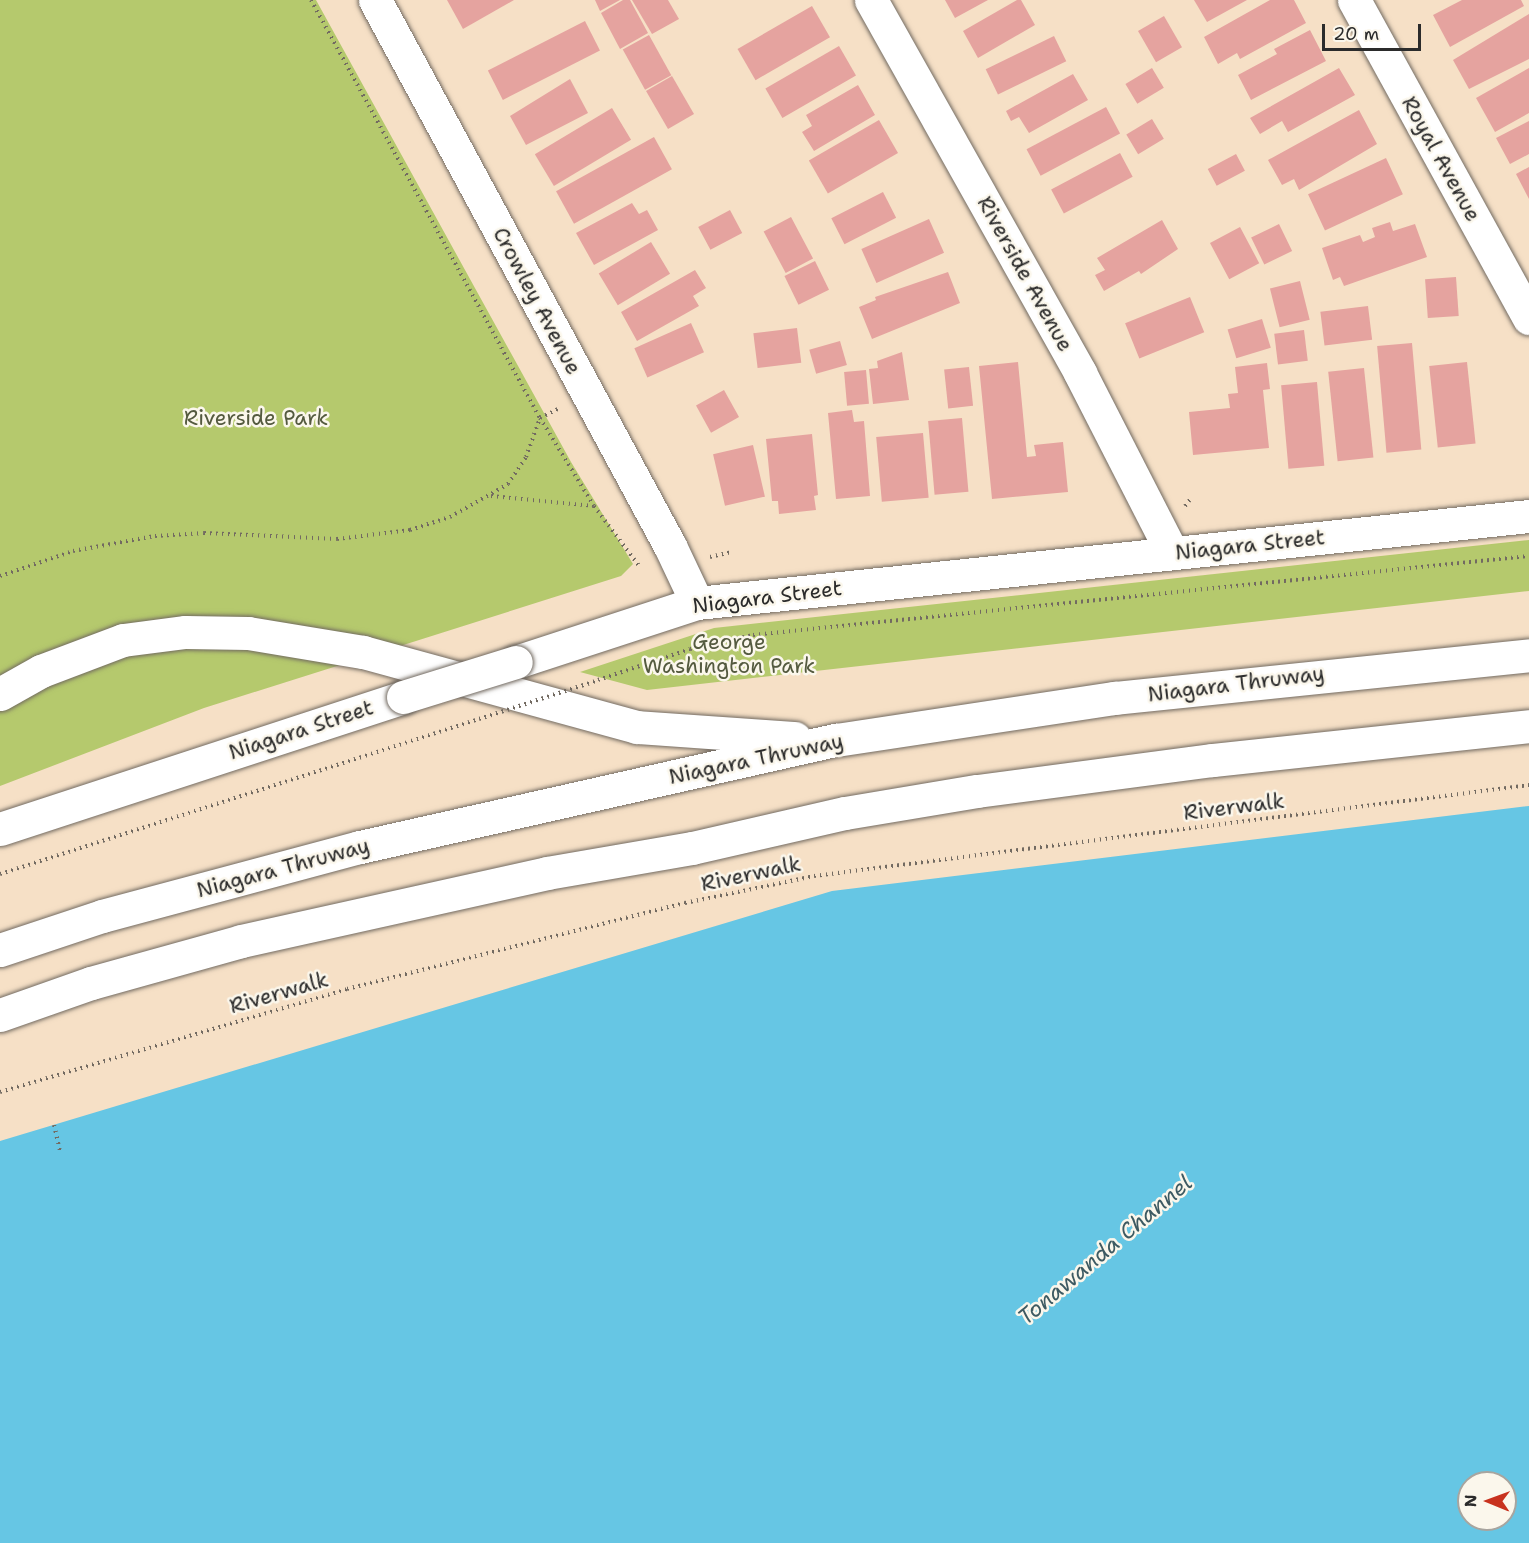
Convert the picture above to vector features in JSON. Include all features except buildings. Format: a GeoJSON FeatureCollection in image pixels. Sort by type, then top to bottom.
{"type":"FeatureCollection","features":[{"type":"Feature","properties":{"kind":"main road","name":"Crowley Avenue"},"geometry":{"type":"LineString","coordinates":[[375,0],[697,603]]}},
{"type":"Feature","properties":{"kind":"main road","name":"Riverside Avenue"},"geometry":{"type":"LineString","coordinates":[[871,0],[1080,373],[1172,553]]}},
{"type":"Feature","properties":{"kind":"main road","name":"Royal Avenue"},"geometry":{"type":"LineString","coordinates":[[1354,0],[1529,318]]}},
{"type":"Feature","properties":{"kind":"main road","name":"Niagara Street"},"geometry":{"type":"LineString","coordinates":[[0,829],[697,603],[1529,516]]}},
{"type":"Feature","properties":{"kind":"main road"},"geometry":{"type":"LineString","coordinates":[[0,694],[40,671],[123,640],[185,632],[248,633],[363,652],[637,727],[836,740]]}},
{"type":"Feature","properties":{"kind":"main road","name":"Niagara Thruway"},"geometry":{"type":"LineString","coordinates":[[0,950],[102,916],[360,847],[836,740],[1115,698],[1529,655]]}},
{"type":"Feature","properties":{"kind":"main road"},"geometry":{"type":"LineString","coordinates":[[0,1015],[91,984],[241,941],[547,873],[692,848],[845,813],[977,790],[1224,758],[1529,726]]}},
{"type":"Feature","properties":{"kind":"path"},"geometry":{"type":"LineString","coordinates":[[311,0],[540,417],[594,506],[640,567]]}},
{"type":"Feature","properties":{"kind":"path"},"geometry":{"type":"LineString","coordinates":[[0,576],[73,551],[155,536],[204,533],[305,540],[400,532],[450,517],[508,484],[526,456],[540,417],[551,412]]}},
{"type":"Feature","properties":{"kind":"path"},"geometry":{"type":"LineString","coordinates":[[490,496],[594,506]]}},
{"type":"Feature","properties":{"kind":"path"},"geometry":{"type":"LineString","coordinates":[[1185,506],[1192,497]]}},
{"type":"Feature","properties":{"kind":"path"},"geometry":{"type":"LineString","coordinates":[[709,558],[732,552]]}},
{"type":"Feature","properties":{"kind":"path"},"geometry":{"type":"LineString","coordinates":[[0,874],[690,649],[753,635],[1529,556]]}},
{"type":"Feature","properties":{"kind":"path","name":"Riverwalk"},"geometry":{"type":"LineString","coordinates":[[0,1092],[347,989],[686,903],[814,876],[1529,785]]}},
{"type":"Feature","properties":{"kind":"path"},"geometry":{"type":"LineString","coordinates":[[54,1125],[60,1150]]}},
{"type":"Feature","properties":{"kind":"green space","name":"Riverside Park"},"geometry":{"type":"Polygon","coordinates":[[[0,0],[316,0],[571,462],[633,564],[621,576],[204,708],[0,786],[0,0]]]}},
{"type":"Feature","properties":{"kind":"green space","name":"George Washington Park"},"geometry":{"type":"Polygon","coordinates":[[[1529,540],[1529,591],[647,690],[580,672],[714,628],[1529,540]]]}},
{"type":"Feature","properties":{"kind":"water","name":"Tonawanda Channel"},"geometry":{"type":"Polygon","coordinates":[[[1529,806],[1529,1543],[0,1543],[0,1141],[832,891],[1529,806]]]}}]}
